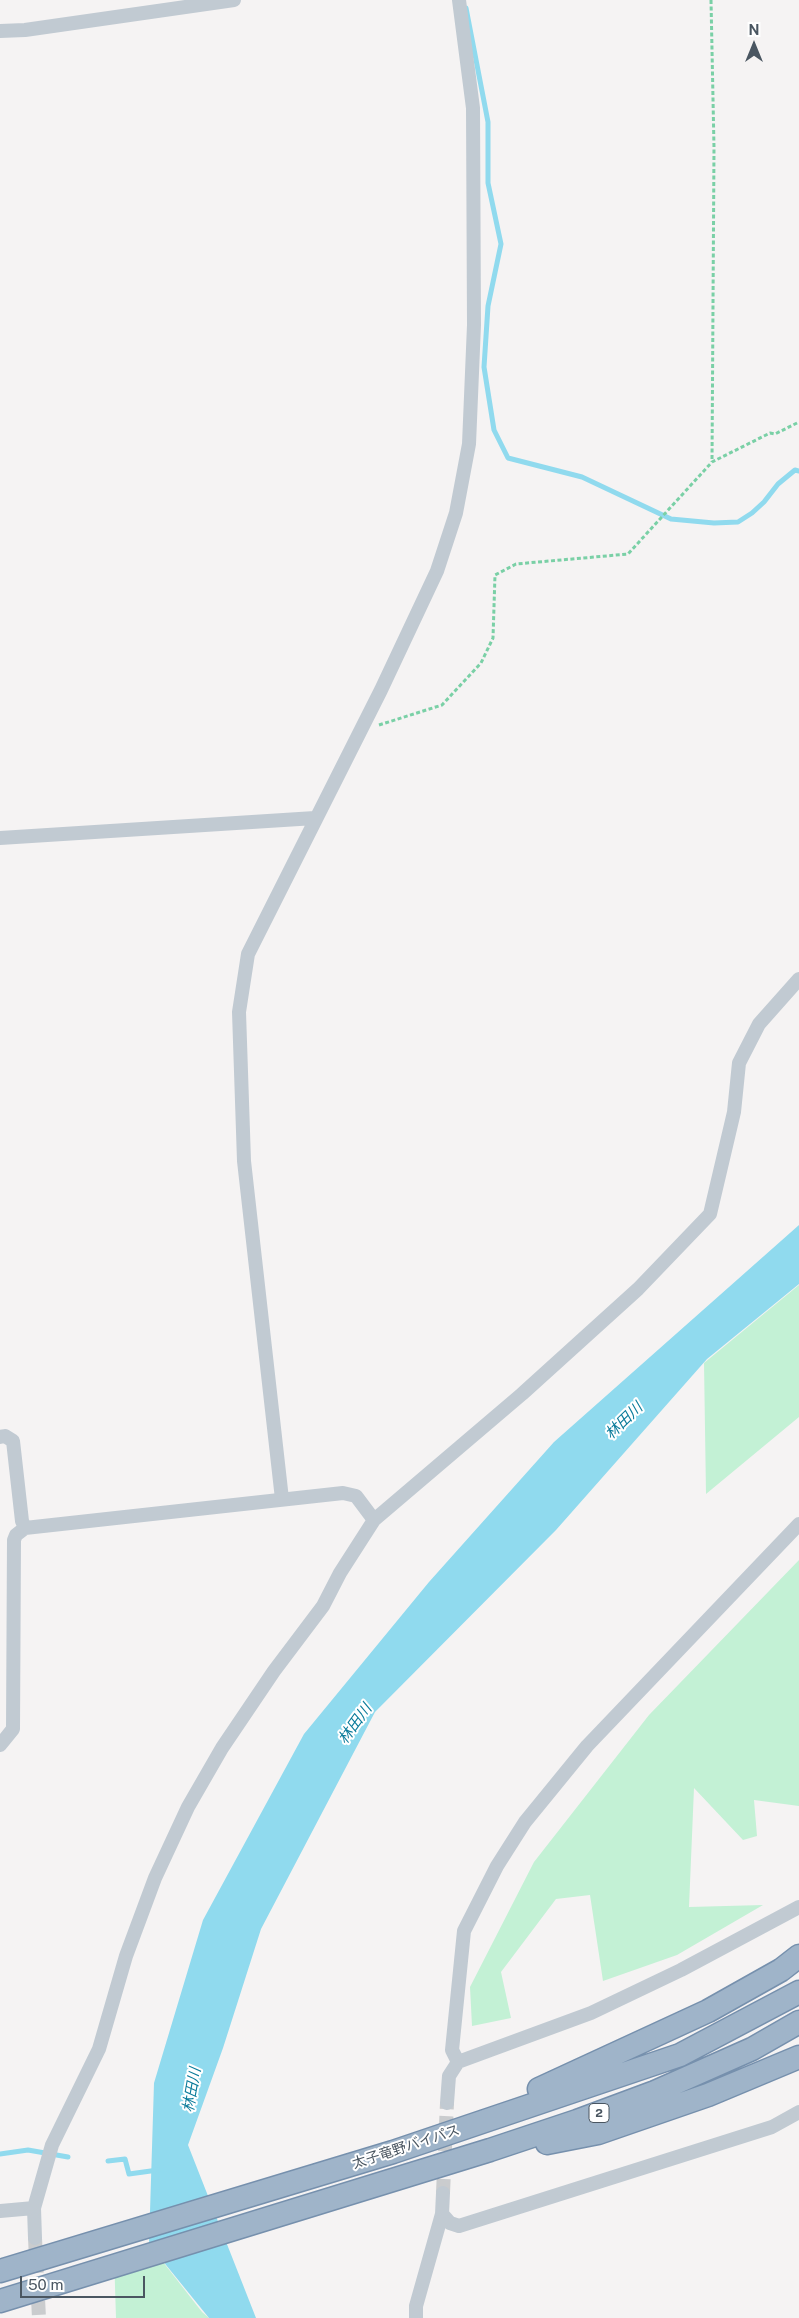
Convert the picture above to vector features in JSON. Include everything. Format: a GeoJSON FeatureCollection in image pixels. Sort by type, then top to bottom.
{"type":"FeatureCollection","features":[{"type":"Feature","properties":{"kind":"highway"},"geometry":{"type":"LineString","coordinates":[[393,2152],[586,2068],[708,2011],[781,1970],[799,1956]]}},
{"type":"Feature","properties":{"kind":"highway","name":"太子竜野バイパス"},"geometry":{"type":"LineString","coordinates":[[0,2271],[393,2152],[680,2055],[799,1992]]}},
{"type":"Feature","properties":{"kind":"highway","name":"太子竜野バイパス"},"geometry":{"type":"LineString","coordinates":[[0,2301],[490,2150],[655,2092],[752,2049],[799,2022]]}},
{"type":"Feature","properties":{"kind":"highway"},"geometry":{"type":"LineString","coordinates":[[490,2150],[564,2141],[598,2133],[708,2095],[799,2057]]}},
{"type":"Feature","properties":{"kind":"highway"},"geometry":{"type":"LineString","coordinates":[[0,2306],[36,2290]]}},
{"type":"Feature","properties":{"kind":"street"},"geometry":{"type":"LineString","coordinates":[[0,31],[26,30],[234,0]]}},
{"type":"Feature","properties":{"kind":"street"},"geometry":{"type":"LineString","coordinates":[[282,1499],[244,1161],[239,1012],[248,954],[361,729],[437,571],[456,512],[469,444],[474,325],[473,108],[459,0]]}},
{"type":"Feature","properties":{"kind":"street"},"geometry":{"type":"LineString","coordinates":[[0,838],[315,818]]}},
{"type":"Feature","properties":{"kind":"street"},"geometry":{"type":"LineString","coordinates":[[35,2238],[34,2208],[52,2145],[99,2049],[126,1956],[155,1878],[188,1807],[222,1748],[274,1671],[323,1606],[340,1573],[374,1520],[515,1400],[638,1289],[710,1214],[734,1112],[739,1063],[759,1024],[799,979]]}},
{"type":"Feature","properties":{"kind":"street"},"geometry":{"type":"LineString","coordinates":[[0,1437],[5,1436],[13,1441],[22,1521],[25,1528]]}},
{"type":"Feature","properties":{"kind":"street"},"geometry":{"type":"LineString","coordinates":[[0,1745],[13,1729],[7,1540],[25,1528],[343,1493],[356,1496],[374,1520]]}},
{"type":"Feature","properties":{"kind":"street"},"geometry":{"type":"LineString","coordinates":[[458,2062],[452,2050],[464,1931],[497,1866],[525,1822],[587,1746],[799,1524]]}},
{"type":"Feature","properties":{"kind":"street"},"geometry":{"type":"LineString","coordinates":[[447,2103],[449,2076],[458,2062],[591,2013],[681,1970],[799,1907]]}},
{"type":"Feature","properties":{"kind":"street"},"geometry":{"type":"LineString","coordinates":[[442,2214],[450,2223],[459,2226],[772,2127],[799,2112]]}},
{"type":"Feature","properties":{"kind":"street"},"geometry":{"type":"LineString","coordinates":[[416,2318],[418,2296],[442,2214],[443,2193]]}},
{"type":"Feature","properties":{"kind":"street"},"geometry":{"type":"LineString","coordinates":[[0,2211],[34,2208]]}},
{"type":"Feature","properties":{"kind":"path"},"geometry":{"type":"LineString","coordinates":[[711,0],[714,148],[712,462]]}},
{"type":"Feature","properties":{"kind":"path"},"geometry":{"type":"LineString","coordinates":[[361,729],[390,722],[442,705],[481,663],[493,638],[495,575],[516,564],[628,554],[712,462],[770,433],[775,434],[799,422]]}},
{"type":"Feature","properties":{"kind":"green space"},"geometry":{"type":"Polygon","coordinates":[[[799,1285],[799,1417],[706,1494],[704,1363],[799,1285]]]}},
{"type":"Feature","properties":{"kind":"green space"},"geometry":{"type":"Polygon","coordinates":[[[799,1560],[799,1806],[754,1800],[757,1836],[743,1840],[694,1788],[689,1907],[763,1905],[677,1955],[603,1981],[590,1895],[556,1899],[501,1972],[511,2018],[472,2026],[470,1987],[534,1862],[649,1715],[799,1560]]]}},
{"type":"Feature","properties":{"kind":"green space"},"geometry":{"type":"Polygon","coordinates":[[[149,2244],[202,2312],[209,2318],[116,2318],[114,2255],[149,2244]]]}},
{"type":"Feature","properties":{"kind":"water","name":"林田川"},"geometry":{"type":"Polygon","coordinates":[[[799,1225],[799,1284],[707,1359],[556,1530],[375,1712],[261,1929],[223,2048],[188,2145],[256,2318],[209,2318],[149,2244],[154,2083],[203,1920],[304,1734],[429,1582],[554,1442],[799,1225]]]}},
{"type":"Feature","properties":{"kind":"waterway"},"geometry":{"type":"LineString","coordinates":[[466,8],[488,122],[488,183],[501,244],[488,306],[484,367],[494,430],[508,458],[582,477],[671,519],[714,523],[738,522],[764,502],[778,484],[795,470],[799,471]]}},
{"type":"Feature","properties":{"kind":"waterway"},"geometry":{"type":"LineString","coordinates":[[0,2154],[28,2150],[68,2157]]}},
{"type":"Feature","properties":{"kind":"waterway"},"geometry":{"type":"LineString","coordinates":[[108,2161],[125,2159],[129,2174],[158,2170]]}},
{"type":"Feature","properties":{"kind":"tunnel"},"geometry":{"type":"LineString","coordinates":[[443,2193],[447,2103]]}},
{"type":"Feature","properties":{"kind":"tunnel"},"geometry":{"type":"LineString","coordinates":[[35,2238],[39,2318]]}}]}
